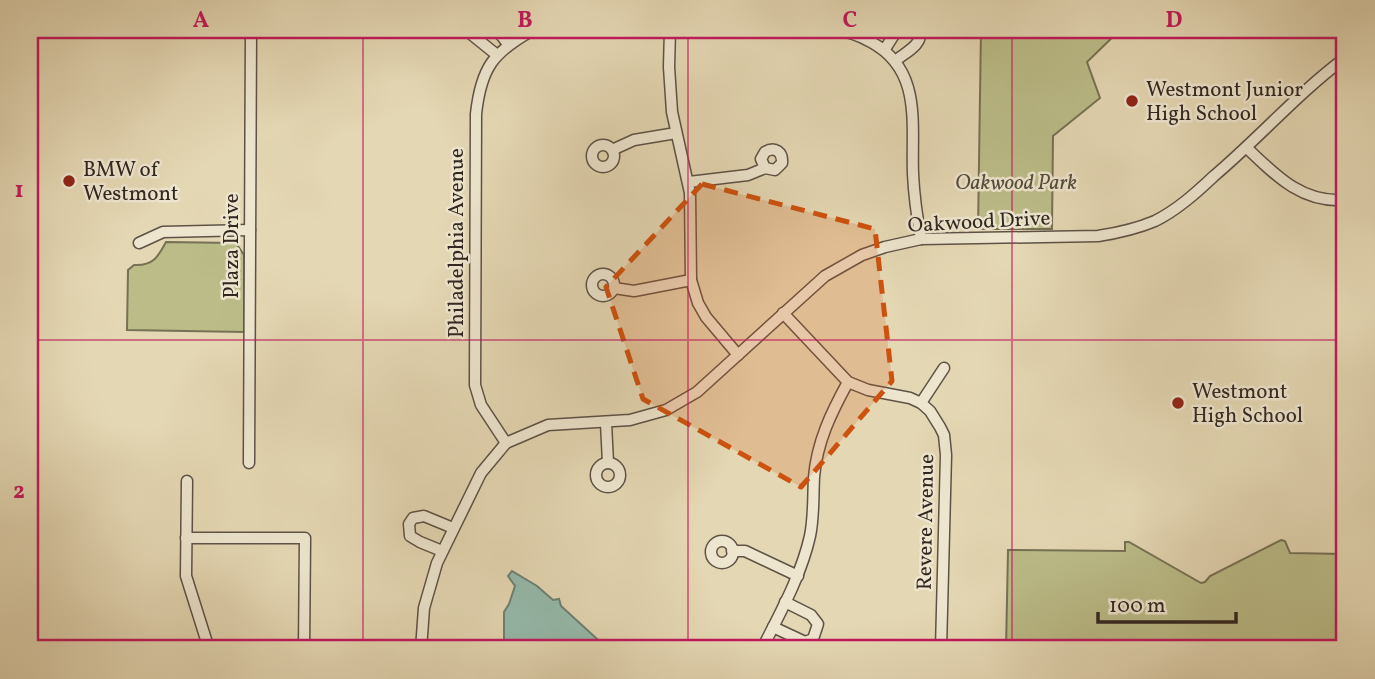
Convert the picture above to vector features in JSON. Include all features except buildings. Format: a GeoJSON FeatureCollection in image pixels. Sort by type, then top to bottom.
{"type":"FeatureCollection","features":[{"type":"Feature","properties":{"kind":"street","name":"Plaza Drive"},"geometry":{"type":"LineString","coordinates":[[249,463],[251,30]]}},
{"type":"Feature","properties":{"kind":"street"},"geometry":{"type":"LineString","coordinates":[[466,30],[497,55]]}},
{"type":"Feature","properties":{"kind":"street"},"geometry":{"type":"LineString","coordinates":[[497,30],[508,44]]}},
{"type":"Feature","properties":{"kind":"street","name":"Philadelphia Avenue"},"geometry":{"type":"LineString","coordinates":[[506,443],[481,405],[474,374],[476,114],[481,82],[497,55],[508,44],[533,30]]}},
{"type":"Feature","properties":{"kind":"street"},"geometry":{"type":"LineString","coordinates":[[670,30],[669,94],[689,182],[691,280],[698,303],[706,317],[738,355]]}},
{"type":"Feature","properties":{"kind":"street"},"geometry":{"type":"LineString","coordinates":[[835,30],[862,37],[885,49],[895,61],[907,85],[913,105],[914,188],[921,239]]}},
{"type":"Feature","properties":{"kind":"street"},"geometry":{"type":"LineString","coordinates":[[885,49],[897,30]]}},
{"type":"Feature","properties":{"kind":"street"},"geometry":{"type":"LineString","coordinates":[[895,61],[918,43],[920,30]]}},
{"type":"Feature","properties":{"kind":"street","name":"Oakwood Drive"},"geometry":{"type":"LineString","coordinates":[[421,649],[426,601],[442,551],[481,473],[506,443],[548,425],[630,420],[666,410],[697,392],[825,276],[846,263],[885,247],[921,239],[1098,236],[1126,231],[1155,221],[1172,211],[1247,148],[1345,58]]}},
{"type":"Feature","properties":{"kind":"street"},"geometry":{"type":"LineString","coordinates":[[612,150],[634,140],[676,133]]}},
{"type":"Feature","properties":{"kind":"street"},"geometry":{"type":"LineString","coordinates":[[1247,148],[1277,177],[1294,189],[1322,199],[1345,200]]}},
{"type":"Feature","properties":{"kind":"street"},"geometry":{"type":"LineString","coordinates":[[689,182],[748,175],[765,169]]}},
{"type":"Feature","properties":{"kind":"street"},"geometry":{"type":"LineString","coordinates":[[139,243],[163,232],[250,230]]}},
{"type":"Feature","properties":{"kind":"street"},"geometry":{"type":"LineString","coordinates":[[614,288],[634,291],[691,280]]}},
{"type":"Feature","properties":{"kind":"street"},"geometry":{"type":"LineString","coordinates":[[783,313],[848,382],[868,390],[910,398],[921,403],[944,368]]}},
{"type":"Feature","properties":{"kind":"street"},"geometry":{"type":"LineString","coordinates":[[762,649],[798,576],[811,534],[816,463],[821,439],[831,412],[848,382]]}},
{"type":"Feature","properties":{"kind":"street","name":"Revere Avenue"},"geometry":{"type":"LineString","coordinates":[[921,403],[940,426],[946,446],[941,649]]}},
{"type":"Feature","properties":{"kind":"street"},"geometry":{"type":"LineString","coordinates":[[606,423],[608,463]]}},
{"type":"Feature","properties":{"kind":"street"},"geometry":{"type":"LineString","coordinates":[[187,481],[186,576],[209,649]]}},
{"type":"Feature","properties":{"kind":"street"},"geometry":{"type":"LineString","coordinates":[[442,551],[410,536],[409,524],[413,518],[424,516],[453,528]]}},
{"type":"Feature","properties":{"kind":"street"},"geometry":{"type":"LineString","coordinates":[[186,538],[304,538],[304,649]]}},
{"type":"Feature","properties":{"kind":"street"},"geometry":{"type":"LineString","coordinates":[[732,551],[745,551],[798,576]]}},
{"type":"Feature","properties":{"kind":"street"},"geometry":{"type":"LineString","coordinates":[[773,627],[805,642],[813,639],[818,624],[811,615],[785,602]]}},
{"type":"Feature","properties":{"kind":"highlighted area"},"geometry":{"type":"Polygon","coordinates":[[[702,184],[875,229],[892,381],[801,487],[643,399],[606,287],[702,184]]]}},
{"type":"Feature","properties":{"kind":"green space","name":"Oakwood Park"},"geometry":{"type":"Polygon","coordinates":[[[981,30],[1120,30],[1087,62],[1100,98],[1053,136],[1052,229],[978,229],[981,30]]]}},
{"type":"Feature","properties":{"kind":"green space"},"geometry":{"type":"Polygon","coordinates":[[[166,242],[236,243],[244,255],[244,332],[127,330],[128,270],[134,265],[154,260],[166,242]]]}},
{"type":"Feature","properties":{"kind":"green space"},"geometry":{"type":"Polygon","coordinates":[[[1281,540],[1285,541],[1290,553],[1345,554],[1345,649],[1006,649],[1008,550],[1125,551],[1125,542],[1129,542],[1201,583],[1281,540]]]}},
{"type":"Feature","properties":{"kind":"shaded area"},"geometry":{"type":"Polygon","coordinates":[[[512,571],[537,586],[553,600],[559,599],[561,606],[608,649],[504,649],[504,612],[515,586],[508,576],[512,571]]]}},
{"type":"Feature","properties":{"kind":"place","name":"Westmont Junior High School"},"geometry":{"type":"Point","coordinates":[1132,101]}},
{"type":"Feature","properties":{"kind":"place","name":"BMW of Westmont"},"geometry":{"type":"Point","coordinates":[69,181]}},
{"type":"Feature","properties":{"kind":"place","name":"Westmont High School"},"geometry":{"type":"Point","coordinates":[1178,403]}}]}
